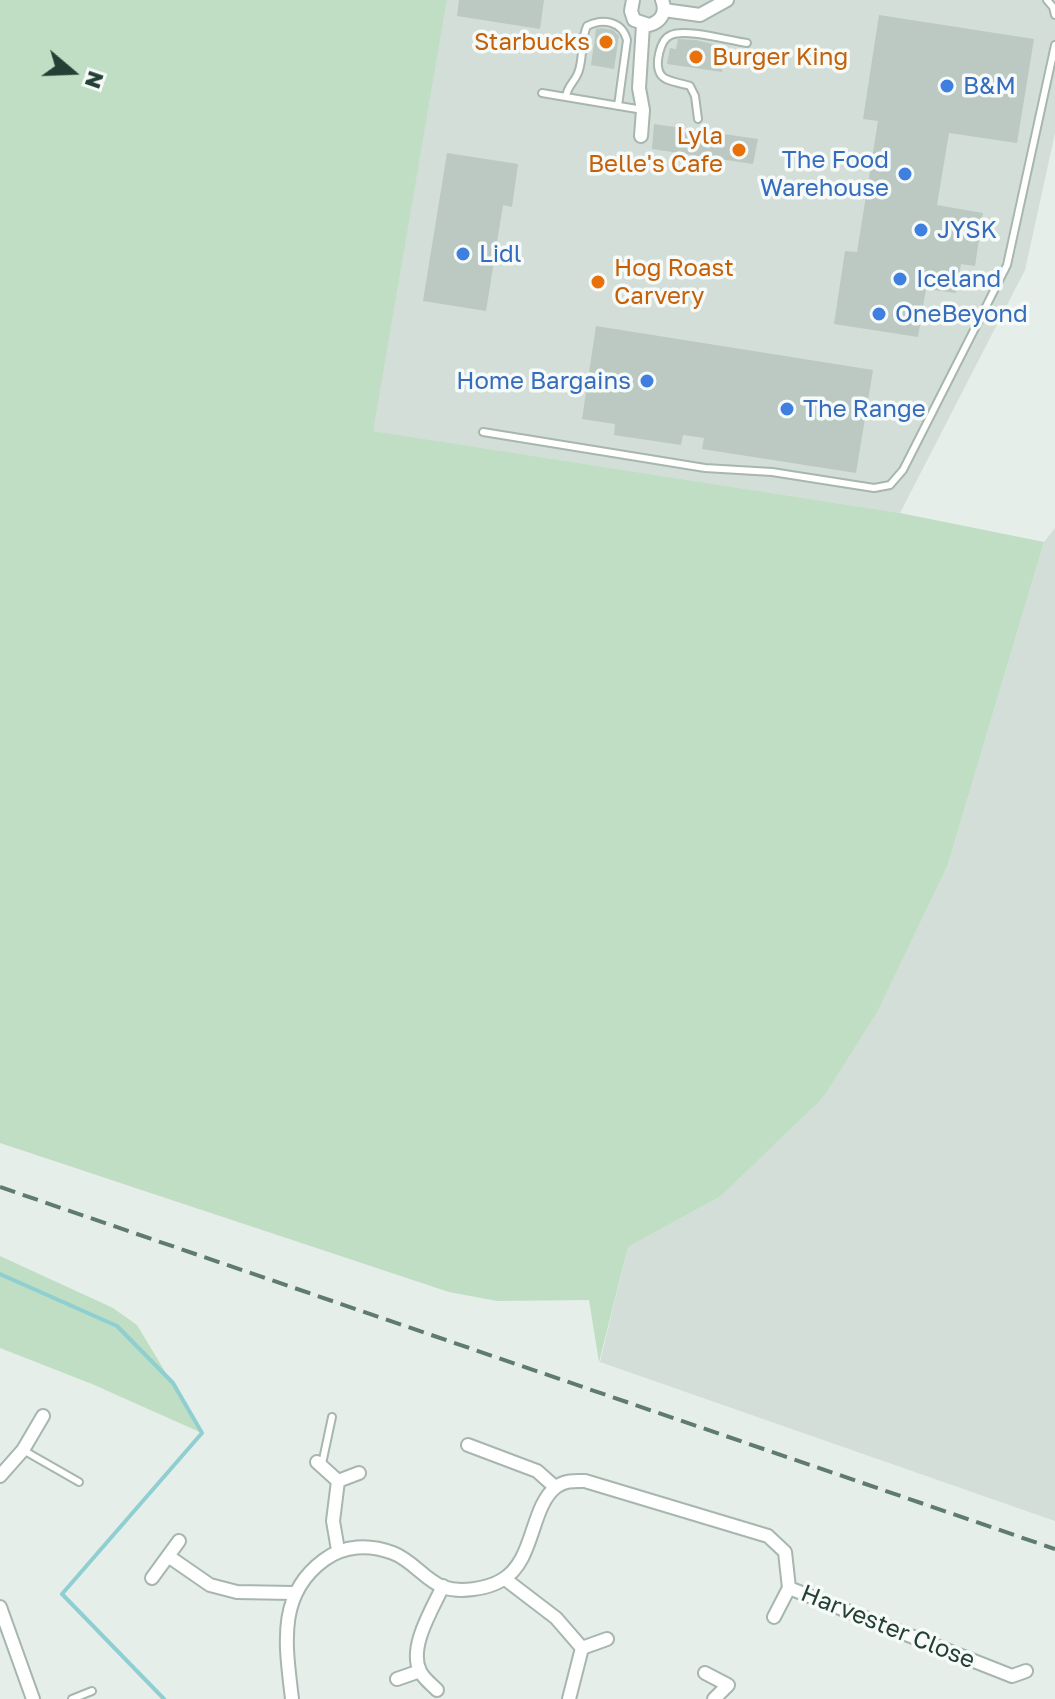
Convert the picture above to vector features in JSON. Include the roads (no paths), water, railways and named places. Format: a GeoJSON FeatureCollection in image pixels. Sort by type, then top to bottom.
{"type":"FeatureCollection","features":[{"type":"Feature","properties":{"kind":"street"},"geometry":{"type":"LineString","coordinates":[[633,0],[632,15],[643,25]]}},
{"type":"Feature","properties":{"kind":"street"},"geometry":{"type":"LineString","coordinates":[[643,25],[659,21],[663,5],[700,15],[727,0]]}},
{"type":"Feature","properties":{"kind":"street"},"geometry":{"type":"LineString","coordinates":[[641,136],[643,110],[639,88],[643,25]]}},
{"type":"Feature","properties":{"kind":"street"},"geometry":{"type":"LineString","coordinates":[[0,1476],[23,1450],[43,1416]]}},
{"type":"Feature","properties":{"kind":"street"},"geometry":{"type":"LineString","coordinates":[[292,1699],[287,1633],[293,1593],[303,1578],[338,1550],[374,1548],[391,1552],[443,1586],[469,1589],[505,1579],[519,1564],[555,1487],[537,1471],[468,1445]]}},
{"type":"Feature","properties":{"kind":"street"},"geometry":{"type":"LineString","coordinates":[[320,1464],[338,1481]]}},
{"type":"Feature","properties":{"kind":"street"},"geometry":{"type":"LineString","coordinates":[[338,1481],[359,1473]]}},
{"type":"Feature","properties":{"kind":"street"},"geometry":{"type":"LineString","coordinates":[[338,1481],[333,1532],[338,1550]]}},
{"type":"Feature","properties":{"kind":"street","name":"Harvester Close"},"geometry":{"type":"LineString","coordinates":[[555,1487],[567,1481],[585,1481],[768,1536],[785,1552],[789,1588],[1012,1676],[1026,1671]]}},
{"type":"Feature","properties":{"kind":"street"},"geometry":{"type":"LineString","coordinates":[[152,1578],[179,1541]]}},
{"type":"Feature","properties":{"kind":"street"},"geometry":{"type":"LineString","coordinates":[[168,1556],[210,1585],[237,1592],[293,1593]]}},
{"type":"Feature","properties":{"kind":"street"},"geometry":{"type":"LineString","coordinates":[[505,1579],[556,1618],[582,1648]]}},
{"type":"Feature","properties":{"kind":"street"},"geometry":{"type":"LineString","coordinates":[[437,1690],[420,1671],[419,1645],[421,1632],[443,1586]]}},
{"type":"Feature","properties":{"kind":"street"},"geometry":{"type":"LineString","coordinates":[[774,1617],[789,1588]]}},
{"type":"Feature","properties":{"kind":"street"},"geometry":{"type":"LineString","coordinates":[[0,1607],[33,1699]]}},
{"type":"Feature","properties":{"kind":"street"},"geometry":{"type":"LineString","coordinates":[[582,1648],[607,1639]]}},
{"type":"Feature","properties":{"kind":"street"},"geometry":{"type":"LineString","coordinates":[[569,1699],[582,1648]]}},
{"type":"Feature","properties":{"kind":"street"},"geometry":{"type":"LineString","coordinates":[[397,1679],[420,1671]]}},
{"type":"Feature","properties":{"kind":"street"},"geometry":{"type":"LineString","coordinates":[[705,1673],[728,1685],[714,1699]]}},
{"type":"Feature","properties":{"kind":"lane"},"geometry":{"type":"LineString","coordinates":[[1047,0],[1055,15]]}},
{"type":"Feature","properties":{"kind":"lane"},"geometry":{"type":"LineString","coordinates":[[566,97],[567,87],[578,73],[587,26],[605,22],[618,25],[624,30],[627,40],[618,106]]}},
{"type":"Feature","properties":{"kind":"lane"},"geometry":{"type":"LineString","coordinates":[[698,119],[695,96],[690,86],[661,76],[661,44],[669,35],[682,33],[747,43]]}},
{"type":"Feature","properties":{"kind":"lane"},"geometry":{"type":"LineString","coordinates":[[483,432],[705,468],[772,472],[874,488],[890,485],[903,470],[1007,265],[1055,45]]}},
{"type":"Feature","properties":{"kind":"lane"},"geometry":{"type":"LineString","coordinates":[[542,93],[643,110]]}},
{"type":"Feature","properties":{"kind":"lane"},"geometry":{"type":"LineString","coordinates":[[320,1464],[332,1417]]}},
{"type":"Feature","properties":{"kind":"lane"},"geometry":{"type":"LineString","coordinates":[[23,1450],[79,1482]]}},
{"type":"Feature","properties":{"kind":"lane"},"geometry":{"type":"LineString","coordinates":[[72,1699],[92,1691]]}},
{"type":"Feature","properties":{"kind":"waterway"},"geometry":{"type":"LineString","coordinates":[[0,1274],[117,1326],[173,1383],[202,1433],[62,1594],[164,1699]]}},
{"type":"Feature","properties":{"kind":"railway"},"geometry":{"type":"LineString","coordinates":[[0,1187],[1055,1549]]}},
{"type":"Feature","properties":{"kind":"place","name":"Starbucks"},"geometry":{"type":"Point","coordinates":[606,42]}},
{"type":"Feature","properties":{"kind":"place","name":"Burger King"},"geometry":{"type":"Point","coordinates":[696,57]}},
{"type":"Feature","properties":{"kind":"place","name":"B&M"},"geometry":{"type":"Point","coordinates":[947,86]}},
{"type":"Feature","properties":{"kind":"place","name":"Lyla Belle's Cafe"},"geometry":{"type":"Point","coordinates":[739,150]}},
{"type":"Feature","properties":{"kind":"place","name":"The Food Warehouse"},"geometry":{"type":"Point","coordinates":[905,174]}},
{"type":"Feature","properties":{"kind":"place","name":"JYSK"},"geometry":{"type":"Point","coordinates":[921,230]}},
{"type":"Feature","properties":{"kind":"place","name":"Lidl"},"geometry":{"type":"Point","coordinates":[463,254]}},
{"type":"Feature","properties":{"kind":"place","name":"Iceland"},"geometry":{"type":"Point","coordinates":[900,279]}},
{"type":"Feature","properties":{"kind":"place","name":"Hog Roast Carvery"},"geometry":{"type":"Point","coordinates":[598,282]}},
{"type":"Feature","properties":{"kind":"place","name":"OneBeyond"},"geometry":{"type":"Point","coordinates":[879,314]}},
{"type":"Feature","properties":{"kind":"place","name":"Home Bargains"},"geometry":{"type":"Point","coordinates":[647,381]}},
{"type":"Feature","properties":{"kind":"place","name":"The Range"},"geometry":{"type":"Point","coordinates":[787,409]}}]}
